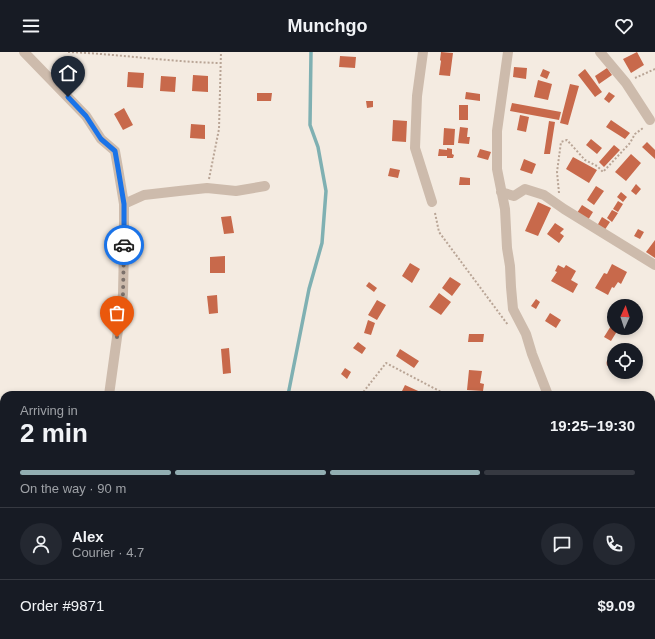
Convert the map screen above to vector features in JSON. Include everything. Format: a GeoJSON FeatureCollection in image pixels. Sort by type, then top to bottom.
{"type":"FeatureCollection","features":[{"type":"Feature","properties":{"kind":"street"},"geometry":{"type":"LineString","coordinates":[[24,52],[86,116],[101,139],[115,151],[124,204],[123,294],[110,391]]}},
{"type":"Feature","properties":{"kind":"street"},"geometry":{"type":"LineString","coordinates":[[423,52],[417,96],[415,148],[432,202]]}},
{"type":"Feature","properties":{"kind":"street"},"geometry":{"type":"LineString","coordinates":[[508,52],[497,131],[497,169],[505,210],[513,310],[526,334],[546,391]]}},
{"type":"Feature","properties":{"kind":"street"},"geometry":{"type":"LineString","coordinates":[[600,52],[626,83],[650,120]]}},
{"type":"Feature","properties":{"kind":"street"},"geometry":{"type":"LineString","coordinates":[[124,204],[144,195],[208,188],[236,191],[265,186]]}},
{"type":"Feature","properties":{"kind":"street"},"geometry":{"type":"LineString","coordinates":[[501,192],[514,196],[525,189],[544,195],[655,265]]}},
{"type":"Feature","properties":{"kind":"path"},"geometry":{"type":"LineString","coordinates":[[68,52],[220,63]]}},
{"type":"Feature","properties":{"kind":"path"},"geometry":{"type":"LineString","coordinates":[[208,188],[219,129],[221,52]]}},
{"type":"Feature","properties":{"kind":"path"},"geometry":{"type":"LineString","coordinates":[[626,83],[655,69]]}},
{"type":"Feature","properties":{"kind":"path"},"geometry":{"type":"LineString","coordinates":[[564,209],[560,199],[557,172],[561,142],[567,140],[585,160],[597,166],[602,172],[630,144],[635,134],[650,120]]}},
{"type":"Feature","properties":{"kind":"path"},"geometry":{"type":"LineString","coordinates":[[432,202],[439,232],[508,325]]}},
{"type":"Feature","properties":{"kind":"path"},"geometry":{"type":"LineString","coordinates":[[364,391],[386,363],[439,391]]}},
{"type":"Feature","properties":{"kind":"building"},"geometry":{"type":"Polygon","coordinates":[[[441,52],[453,53],[450,76],[439,75],[441,52]]]}},
{"type":"Feature","properties":{"kind":"building"},"geometry":{"type":"Polygon","coordinates":[[[637,52],[644,65],[631,73],[623,59],[637,52]]]}},
{"type":"Feature","properties":{"kind":"building"},"geometry":{"type":"Polygon","coordinates":[[[340,56],[356,57],[355,68],[339,67],[340,56]]]}},
{"type":"Feature","properties":{"kind":"building"},"geometry":{"type":"Polygon","coordinates":[[[514,67],[527,68],[526,79],[513,77],[514,67]]]}},
{"type":"Feature","properties":{"kind":"building"},"geometry":{"type":"Polygon","coordinates":[[[607,68],[612,75],[599,84],[595,76],[607,68]]]}},
{"type":"Feature","properties":{"kind":"building"},"geometry":{"type":"Polygon","coordinates":[[[543,69],[550,72],[547,79],[540,76],[543,69]]]}},
{"type":"Feature","properties":{"kind":"building"},"geometry":{"type":"Polygon","coordinates":[[[585,69],[602,92],[595,97],[578,75],[585,69]]]}},
{"type":"Feature","properties":{"kind":"building"},"geometry":{"type":"Polygon","coordinates":[[[128,72],[144,73],[143,88],[127,87],[128,72]]]}},
{"type":"Feature","properties":{"kind":"building"},"geometry":{"type":"Polygon","coordinates":[[[193,75],[208,76],[208,92],[192,91],[193,75]]]}},
{"type":"Feature","properties":{"kind":"building"},"geometry":{"type":"Polygon","coordinates":[[[161,76],[176,77],[175,92],[160,91],[161,76]]]}},
{"type":"Feature","properties":{"kind":"building"},"geometry":{"type":"Polygon","coordinates":[[[538,80],[552,84],[548,100],[534,97],[538,80]]]}},
{"type":"Feature","properties":{"kind":"building"},"geometry":{"type":"Polygon","coordinates":[[[570,84],[579,86],[568,125],[560,123],[570,84]]]}},
{"type":"Feature","properties":{"kind":"building"},"geometry":{"type":"Polygon","coordinates":[[[466,92],[480,94],[480,101],[465,99],[466,92]]]}},
{"type":"Feature","properties":{"kind":"building"},"geometry":{"type":"Polygon","coordinates":[[[609,92],[615,96],[609,103],[604,99],[609,92]]]}},
{"type":"Feature","properties":{"kind":"building"},"geometry":{"type":"Polygon","coordinates":[[[257,93],[272,93],[271,101],[257,101],[257,93]]]}},
{"type":"Feature","properties":{"kind":"building"},"geometry":{"type":"Polygon","coordinates":[[[366,101],[373,101],[373,107],[367,108],[366,101]]]}},
{"type":"Feature","properties":{"kind":"building"},"geometry":{"type":"Polygon","coordinates":[[[512,103],[561,112],[559,120],[510,111],[512,103]]]}},
{"type":"Feature","properties":{"kind":"building"},"geometry":{"type":"Polygon","coordinates":[[[459,105],[468,105],[468,120],[459,120],[459,105]]]}},
{"type":"Feature","properties":{"kind":"building"},"geometry":{"type":"Polygon","coordinates":[[[124,108],[133,125],[123,130],[114,114],[124,108]]]}},
{"type":"Feature","properties":{"kind":"building"},"geometry":{"type":"Polygon","coordinates":[[[520,115],[529,117],[526,132],[517,130],[520,115]]]}},
{"type":"Feature","properties":{"kind":"building"},"geometry":{"type":"Polygon","coordinates":[[[393,120],[407,121],[406,142],[392,141],[393,120]]]}},
{"type":"Feature","properties":{"kind":"building"},"geometry":{"type":"Polygon","coordinates":[[[611,120],[630,133],[625,139],[606,127],[611,120]]]}},
{"type":"Feature","properties":{"kind":"building"},"geometry":{"type":"Polygon","coordinates":[[[549,121],[555,122],[550,154],[544,154],[549,121]]]}},
{"type":"Feature","properties":{"kind":"building"},"geometry":{"type":"Polygon","coordinates":[[[191,124],[205,125],[205,139],[190,138],[191,124]]]}},
{"type":"Feature","properties":{"kind":"building"},"geometry":{"type":"Polygon","coordinates":[[[460,127],[468,128],[467,137],[470,137],[469,144],[458,143],[460,127]]]}},
{"type":"Feature","properties":{"kind":"building"},"geometry":{"type":"Polygon","coordinates":[[[444,128],[455,129],[454,145],[443,145],[444,128]]]}},
{"type":"Feature","properties":{"kind":"building"},"geometry":{"type":"Polygon","coordinates":[[[591,139],[602,148],[597,154],[586,145],[591,139]]]}},
{"type":"Feature","properties":{"kind":"building"},"geometry":{"type":"Polygon","coordinates":[[[647,142],[655,150],[655,159],[642,147],[647,142]]]}},
{"type":"Feature","properties":{"kind":"building"},"geometry":{"type":"Polygon","coordinates":[[[614,145],[620,150],[604,167],[599,162],[614,145]]]}},
{"type":"Feature","properties":{"kind":"building"},"geometry":{"type":"Polygon","coordinates":[[[447,148],[452,149],[452,154],[454,155],[453,158],[438,156],[439,149],[447,150],[447,148]]]}},
{"type":"Feature","properties":{"kind":"building"},"geometry":{"type":"Polygon","coordinates":[[[480,149],[491,152],[488,160],[477,157],[480,149]]]}},
{"type":"Feature","properties":{"kind":"building"},"geometry":{"type":"Polygon","coordinates":[[[631,154],[641,163],[626,181],[615,172],[631,154]]]}},
{"type":"Feature","properties":{"kind":"building"},"geometry":{"type":"Polygon","coordinates":[[[573,157],[597,170],[589,183],[566,169],[573,157]]]}},
{"type":"Feature","properties":{"kind":"building"},"geometry":{"type":"Polygon","coordinates":[[[524,159],[536,164],[532,174],[520,170],[524,159]]]}},
{"type":"Feature","properties":{"kind":"building"},"geometry":{"type":"Polygon","coordinates":[[[390,168],[400,170],[398,178],[388,176],[390,168]]]}},
{"type":"Feature","properties":{"kind":"building"},"geometry":{"type":"Polygon","coordinates":[[[460,177],[470,178],[470,185],[459,185],[460,177]]]}},
{"type":"Feature","properties":{"kind":"building"},"geometry":{"type":"Polygon","coordinates":[[[636,184],[641,189],[636,195],[631,191],[636,184]]]}},
{"type":"Feature","properties":{"kind":"building"},"geometry":{"type":"Polygon","coordinates":[[[596,186],[604,191],[594,205],[587,200],[596,186]]]}},
{"type":"Feature","properties":{"kind":"building"},"geometry":{"type":"Polygon","coordinates":[[[621,192],[627,197],[623,202],[617,197],[621,192]]]}},
{"type":"Feature","properties":{"kind":"building"},"geometry":{"type":"Polygon","coordinates":[[[618,201],[623,204],[618,212],[613,209],[618,201]]]}},
{"type":"Feature","properties":{"kind":"building"},"geometry":{"type":"Polygon","coordinates":[[[538,202],[551,208],[538,236],[525,231],[538,202]]]}},
{"type":"Feature","properties":{"kind":"building"},"geometry":{"type":"Polygon","coordinates":[[[582,205],[593,212],[588,220],[577,213],[582,205]]]}},
{"type":"Feature","properties":{"kind":"building"},"geometry":{"type":"Polygon","coordinates":[[[612,210],[618,213],[612,222],[607,218],[612,210]]]}},
{"type":"Feature","properties":{"kind":"building"},"geometry":{"type":"Polygon","coordinates":[[[231,216],[234,233],[224,234],[221,217],[231,216]]]}},
{"type":"Feature","properties":{"kind":"building"},"geometry":{"type":"Polygon","coordinates":[[[602,217],[610,222],[604,231],[597,226],[602,217]]]}},
{"type":"Feature","properties":{"kind":"building"},"geometry":{"type":"Polygon","coordinates":[[[555,223],[564,229],[560,233],[564,236],[559,243],[547,234],[555,223]]]}},
{"type":"Feature","properties":{"kind":"building"},"geometry":{"type":"Polygon","coordinates":[[[638,229],[644,232],[640,239],[634,236],[638,229]]]}},
{"type":"Feature","properties":{"kind":"building"},"geometry":{"type":"Polygon","coordinates":[[[655,240],[655,258],[646,252],[655,240]]]}},
{"type":"Feature","properties":{"kind":"building"},"geometry":{"type":"Polygon","coordinates":[[[225,256],[225,273],[210,273],[210,257],[225,256]]]}},
{"type":"Feature","properties":{"kind":"building"},"geometry":{"type":"Polygon","coordinates":[[[410,263],[420,269],[412,283],[402,276],[410,263]]]}},
{"type":"Feature","properties":{"kind":"building"},"geometry":{"type":"Polygon","coordinates":[[[612,264],[627,272],[621,284],[618,282],[614,288],[612,287],[608,295],[595,288],[604,273],[607,274],[612,264]]]}},
{"type":"Feature","properties":{"kind":"building"},"geometry":{"type":"Polygon","coordinates":[[[558,265],[564,268],[566,265],[576,271],[571,280],[578,284],[573,293],[551,281],[557,272],[555,271],[558,265]]]}},
{"type":"Feature","properties":{"kind":"building"},"geometry":{"type":"Polygon","coordinates":[[[450,277],[461,284],[452,296],[442,288],[450,277]]]}},
{"type":"Feature","properties":{"kind":"building"},"geometry":{"type":"Polygon","coordinates":[[[369,282],[377,288],[374,292],[366,286],[369,282]]]}},
{"type":"Feature","properties":{"kind":"building"},"geometry":{"type":"Polygon","coordinates":[[[439,293],[451,302],[441,315],[429,307],[439,293]]]}},
{"type":"Feature","properties":{"kind":"building"},"geometry":{"type":"Polygon","coordinates":[[[217,295],[218,313],[209,314],[207,296],[217,295]]]}},
{"type":"Feature","properties":{"kind":"building"},"geometry":{"type":"Polygon","coordinates":[[[536,299],[540,302],[536,309],[531,306],[536,299]]]}},
{"type":"Feature","properties":{"kind":"building"},"geometry":{"type":"Polygon","coordinates":[[[377,300],[386,305],[377,320],[368,315],[377,300]]]}},
{"type":"Feature","properties":{"kind":"building"},"geometry":{"type":"Polygon","coordinates":[[[550,313],[561,320],[556,328],[545,321],[550,313]]]}},
{"type":"Feature","properties":{"kind":"building"},"geometry":{"type":"Polygon","coordinates":[[[368,320],[375,323],[371,335],[364,333],[368,320]]]}},
{"type":"Feature","properties":{"kind":"building"},"geometry":{"type":"Polygon","coordinates":[[[607,332],[607,335],[615,335],[611,341],[604,337],[607,332]]]}},
{"type":"Feature","properties":{"kind":"building"},"geometry":{"type":"Polygon","coordinates":[[[469,334],[484,334],[483,342],[468,342],[469,334]]]}},
{"type":"Feature","properties":{"kind":"building"},"geometry":{"type":"Polygon","coordinates":[[[358,342],[366,348],[362,354],[353,348],[358,342]]]}},
{"type":"Feature","properties":{"kind":"building"},"geometry":{"type":"Polygon","coordinates":[[[229,348],[231,373],[223,374],[221,349],[229,348]]]}},
{"type":"Feature","properties":{"kind":"building"},"geometry":{"type":"Polygon","coordinates":[[[400,349],[419,361],[414,368],[396,356],[400,349]]]}},
{"type":"Feature","properties":{"kind":"building"},"geometry":{"type":"Polygon","coordinates":[[[345,368],[351,372],[347,379],[341,374],[345,368]]]}},
{"type":"Feature","properties":{"kind":"building"},"geometry":{"type":"Polygon","coordinates":[[[469,370],[482,371],[480,383],[484,384],[483,391],[467,390],[469,370]]]}},
{"type":"Feature","properties":{"kind":"building"},"geometry":{"type":"Polygon","coordinates":[[[405,385],[418,391],[402,391],[405,385]]]}},
{"type":"Feature","properties":{"kind":"waterway"},"geometry":{"type":"LineString","coordinates":[[289,391],[309,289],[322,243],[326,191],[318,147],[310,125],[311,52]]}},
{"type":"Feature","properties":{"kind":"way so far"},"geometry":{"type":"LineString","coordinates":[[117,337],[123,294],[124,245]]}},
{"type":"Feature","properties":{"kind":"route"},"geometry":{"type":"LineString","coordinates":[[68,97],[86,116],[101,139],[115,151],[124,204],[124,245]]}}]}
